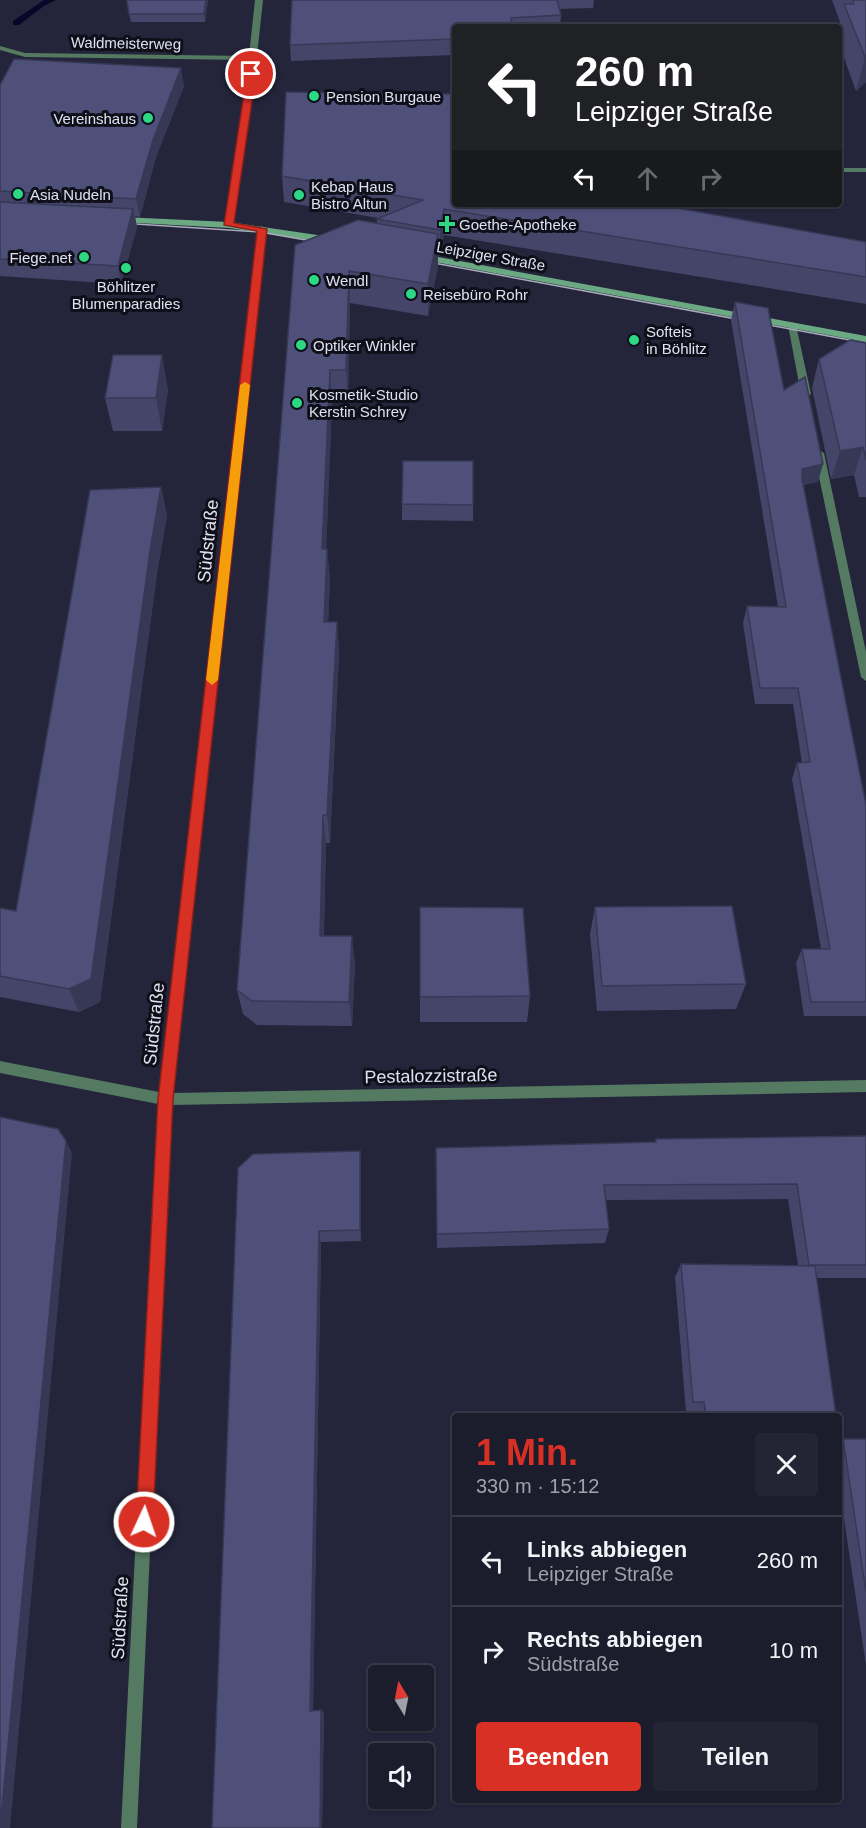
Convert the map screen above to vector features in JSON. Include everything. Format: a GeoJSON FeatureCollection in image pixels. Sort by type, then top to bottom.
{"type":"FeatureCollection","features":[{"type":"Feature","properties":{"kind":"street"},"geometry":{"type":"LineString","coordinates":[[229,225],[259,0]]}},
{"type":"Feature","properties":{"kind":"street","name":"Waldmeisterweg"},"geometry":{"type":"LineString","coordinates":[[0,48],[24,55],[253,58]]}},
{"type":"Feature","properties":{"kind":"street"},"geometry":{"type":"LineString","coordinates":[[844,170],[866,170]]}},
{"type":"Feature","properties":{"kind":"street"},"geometry":{"type":"LineString","coordinates":[[116,219],[229,225],[338,241]]}},
{"type":"Feature","properties":{"kind":"street","name":"Südstraße"},"geometry":{"type":"LineString","coordinates":[[129,1828],[165,1099],[262,229]]}},
{"type":"Feature","properties":{"kind":"street","name":"Leipziger Straße"},"geometry":{"type":"LineString","coordinates":[[408,254],[866,339]]}},
{"type":"Feature","properties":{"kind":"street"},"geometry":{"type":"LineString","coordinates":[[792,325],[809,407]]}},
{"type":"Feature","properties":{"kind":"street"},"geometry":{"type":"LineString","coordinates":[[817,442],[866,677]]}},
{"type":"Feature","properties":{"kind":"street","name":"Pestalozzistraße"},"geometry":{"type":"LineString","coordinates":[[0,1067],[165,1099],[866,1086]]}},
{"type":"Feature","properties":{"kind":"building"},"geometry":{"type":"Polygon","coordinates":[[[127,0],[206,0],[204,14],[129,14],[127,0]]]}},
{"type":"Feature","properties":{"kind":"building"},"geometry":{"type":"Polygon","coordinates":[[[292,0],[557,0],[561,15],[511,18],[512,24],[452,24],[452,39],[290,45],[292,0]]]}},
{"type":"Feature","properties":{"kind":"building"},"geometry":{"type":"Polygon","coordinates":[[[853,0],[866,0],[865,57],[844,4],[854,4],[853,0]]]}},
{"type":"Feature","properties":{"kind":"building"},"geometry":{"type":"Polygon","coordinates":[[[14,59],[181,68],[153,140],[136,199],[0,191],[0,85],[14,59]]]}},
{"type":"Feature","properties":{"kind":"building"},"geometry":{"type":"Polygon","coordinates":[[[286,92],[452,94],[452,207],[672,207],[866,242],[866,277],[444,209],[440,230],[377,219],[423,200],[282,176],[286,92]]]}},
{"type":"Feature","properties":{"kind":"building"},"geometry":{"type":"Polygon","coordinates":[[[0,202],[133,209],[118,266],[0,259],[0,202]]]}},
{"type":"Feature","properties":{"kind":"building"},"geometry":{"type":"Polygon","coordinates":[[[358,220],[438,234],[428,284],[349,271],[346,370],[330,370],[322,549],[327,549],[324,622],[337,622],[327,815],[323,815],[320,936],[352,936],[349,1002],[252,1001],[237,990],[295,245],[358,220]]]}},
{"type":"Feature","properties":{"kind":"building"},"geometry":{"type":"Polygon","coordinates":[[[735,302],[768,308],[784,390],[805,377],[823,464],[802,469],[802,479],[866,805],[866,1002],[811,1002],[802,949],[830,949],[797,763],[810,762],[798,688],[760,688],[747,606],[786,607],[735,302]]]}},
{"type":"Feature","properties":{"kind":"building"},"geometry":{"type":"Polygon","coordinates":[[[850,340],[866,343],[866,460],[863,447],[840,451],[819,359],[850,340]]]}},
{"type":"Feature","properties":{"kind":"building"},"geometry":{"type":"Polygon","coordinates":[[[113,355],[162,355],[156,398],[105,398],[113,355]]]}},
{"type":"Feature","properties":{"kind":"building"},"geometry":{"type":"Polygon","coordinates":[[[403,461],[473,461],[473,505],[402,504],[403,461]]]}},
{"type":"Feature","properties":{"kind":"building"},"geometry":{"type":"Polygon","coordinates":[[[161,487],[151,544],[91,979],[69,989],[0,976],[0,908],[16,911],[90,490],[161,487]]]}},
{"type":"Feature","properties":{"kind":"building"},"geometry":{"type":"Polygon","coordinates":[[[732,906],[746,984],[602,986],[595,907],[732,906]]]}},
{"type":"Feature","properties":{"kind":"building"},"geometry":{"type":"Polygon","coordinates":[[[420,907],[523,908],[530,996],[420,997],[420,907]]]}},
{"type":"Feature","properties":{"kind":"building"},"geometry":{"type":"Polygon","coordinates":[[[0,1117],[58,1129],[66,1141],[0,1828],[0,1117]]]}},
{"type":"Feature","properties":{"kind":"building"},"geometry":{"type":"Polygon","coordinates":[[[866,1136],[866,1265],[809,1265],[797,1184],[604,1185],[609,1229],[437,1234],[436,1148],[656,1142],[656,1139],[866,1136]]]}},
{"type":"Feature","properties":{"kind":"building"},"geometry":{"type":"Polygon","coordinates":[[[360,1151],[360,1230],[319,1231],[310,1711],[321,1710],[320,1828],[212,1828],[238,1168],[253,1154],[360,1151]]]}},
{"type":"Feature","properties":{"kind":"building"},"geometry":{"type":"Polygon","coordinates":[[[681,1264],[815,1266],[836,1413],[706,1413],[704,1402],[693,1402],[681,1264]]]}},
{"type":"Feature","properties":{"kind":"building"},"geometry":{"type":"Polygon","coordinates":[[[843,1439],[866,1439],[866,1592],[843,1439]]]}},
{"type":"Feature","properties":{"kind":"waterway"},"geometry":{"type":"LineString","coordinates":[[16,23],[41,4],[52,0]]}},
{"type":"Feature","properties":{"kind":"tram line"},"geometry":{"type":"LineString","coordinates":[[120,223],[260,232],[323,243]]}},
{"type":"Feature","properties":{"kind":"tram line"},"geometry":{"type":"LineString","coordinates":[[423,261],[866,343]]}},
{"type":"Feature","properties":{"kind":"slow traffic"},"geometry":{"type":"LineString","coordinates":[[212,680],[245,385]]}},
{"type":"Feature","properties":{"kind":"place","name":"Pension Burgaue"},"geometry":{"type":"Point","coordinates":[314,96]}},
{"type":"Feature","properties":{"kind":"place","name":"Vereinshaus"},"geometry":{"type":"Point","coordinates":[148,118]}},
{"type":"Feature","properties":{"kind":"place","name":"Asia Nudeln"},"geometry":{"type":"Point","coordinates":[18,194]}},
{"type":"Feature","properties":{"kind":"place","name":"Kebap Haus Bistro Altun"},"geometry":{"type":"Point","coordinates":[299,195]}},
{"type":"Feature","properties":{"kind":"place","name":"Goethe-Apotheke"},"geometry":{"type":"Point","coordinates":[447,224]}},
{"type":"Feature","properties":{"kind":"place","name":"Fiege.net"},"geometry":{"type":"Point","coordinates":[84,257]}},
{"type":"Feature","properties":{"kind":"place","name":"Böhlitzer Blumenparadies"},"geometry":{"type":"Point","coordinates":[126,268]}},
{"type":"Feature","properties":{"kind":"place","name":"Wendl"},"geometry":{"type":"Point","coordinates":[314,280]}},
{"type":"Feature","properties":{"kind":"place","name":"Reisebüro Rohr"},"geometry":{"type":"Point","coordinates":[411,294]}},
{"type":"Feature","properties":{"kind":"place","name":"Softeis in Böhlitz"},"geometry":{"type":"Point","coordinates":[634,340]}},
{"type":"Feature","properties":{"kind":"place","name":"Optiker Winkler"},"geometry":{"type":"Point","coordinates":[301,345]}},
{"type":"Feature","properties":{"kind":"place","name":"Kosmetik-Studio Kerstin Schrey"},"geometry":{"type":"Point","coordinates":[297,403]}},
{"type":"Feature","properties":{"kind":"route"},"geometry":{"type":"LineString","coordinates":[[144,1522],[165,1099],[262,229],[229,225],[251,74]]}}]}
